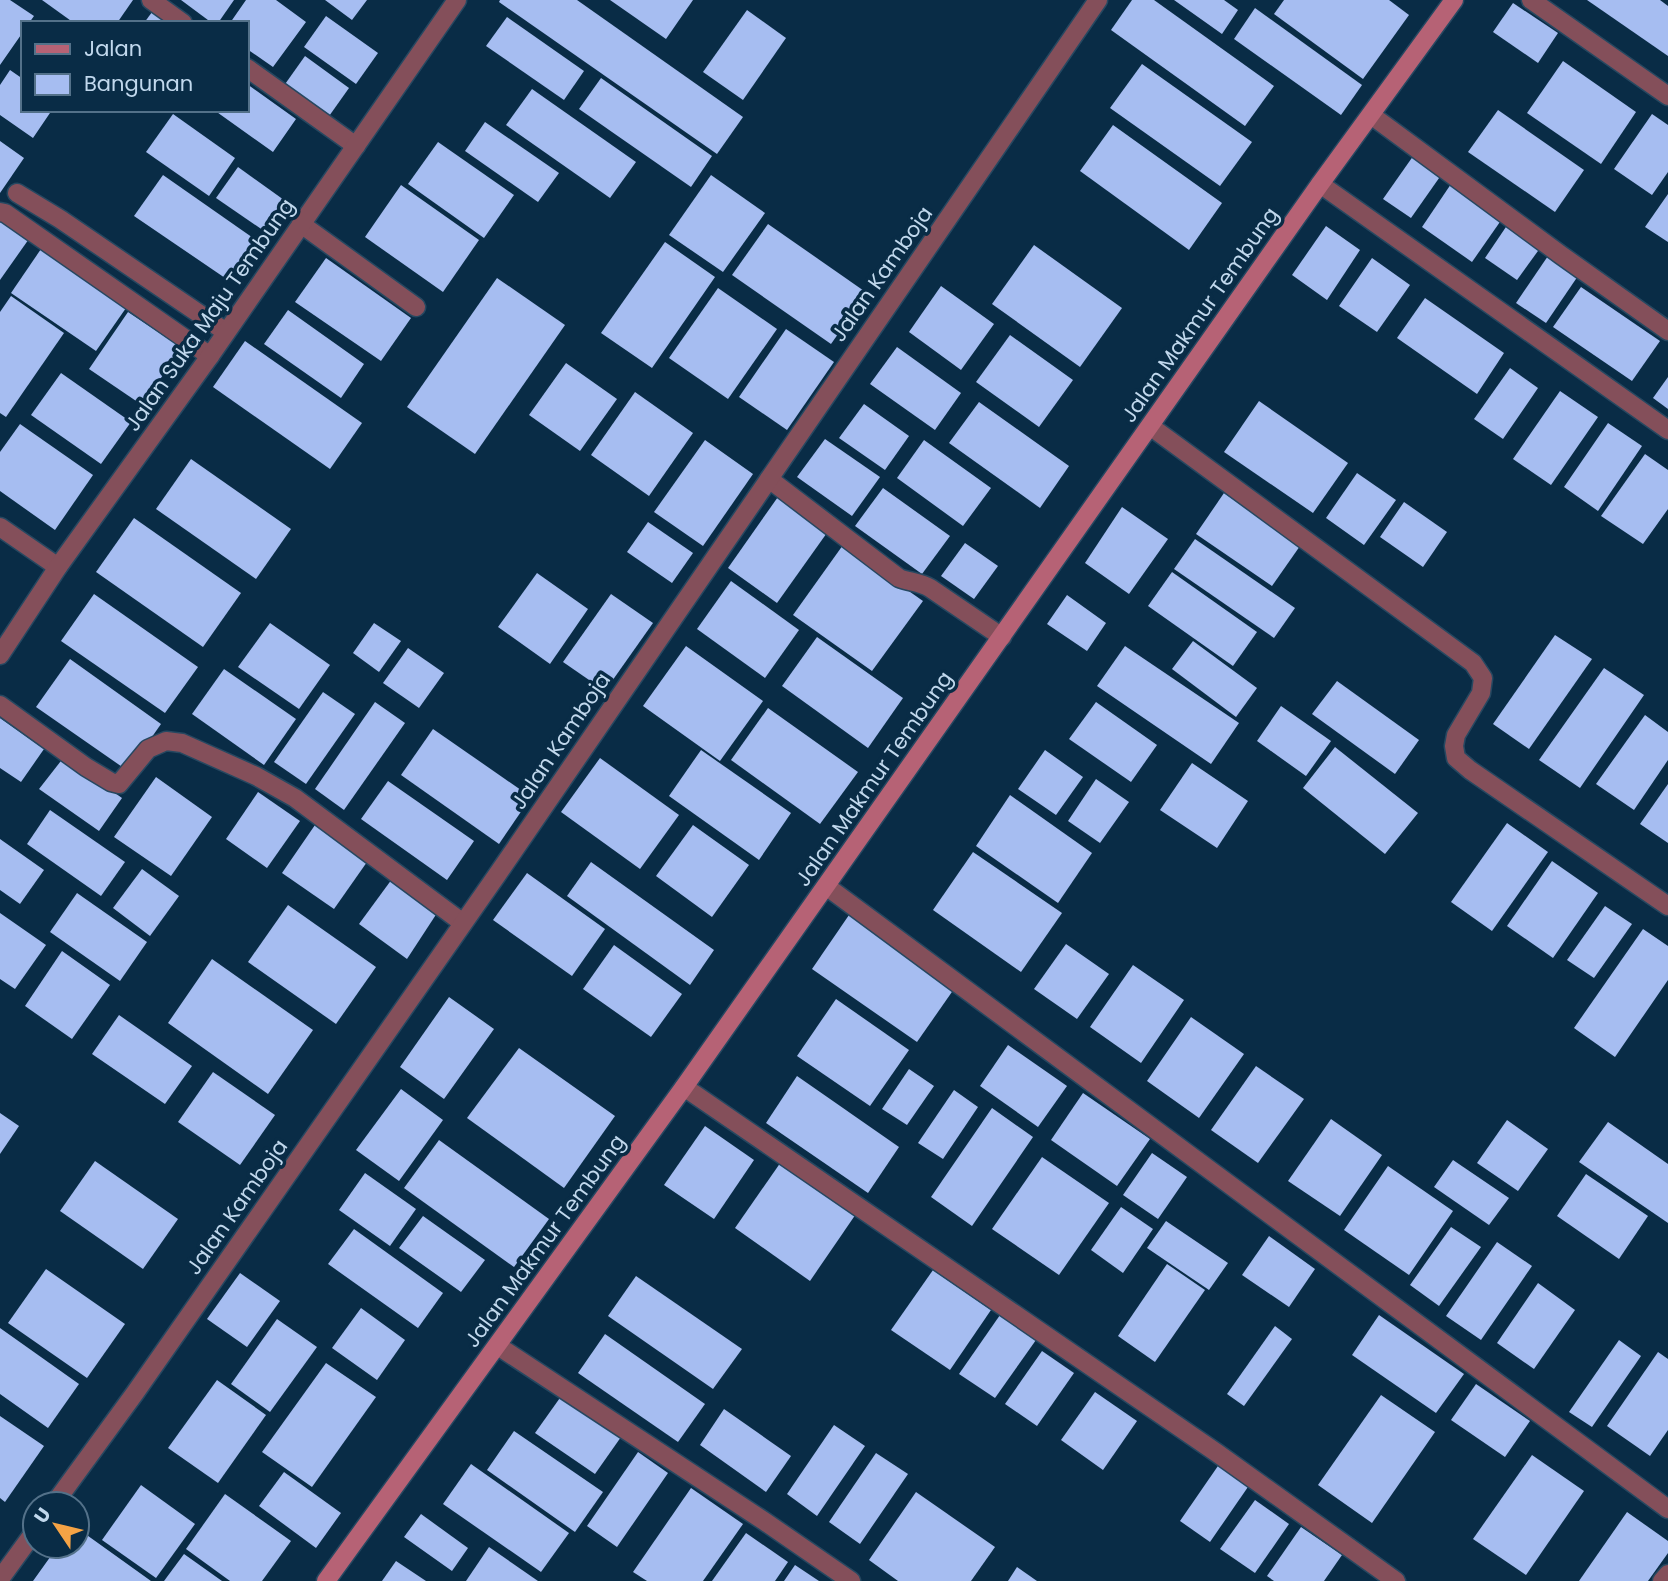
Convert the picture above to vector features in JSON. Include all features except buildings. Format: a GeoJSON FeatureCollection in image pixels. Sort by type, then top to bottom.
{"type":"FeatureCollection","features":[{"type":"Feature","properties":{"kind":"street"},"geometry":{"type":"LineString","coordinates":[[151,0],[180,21]]}},
{"type":"Feature","properties":{"kind":"street","name":"Jalan Suka Maju Tembung"},"geometry":{"type":"LineString","coordinates":[[0,655],[58,567],[302,224],[457,0]]}},
{"type":"Feature","properties":{"kind":"street","name":"Jalan Kamboja"},"geometry":{"type":"LineString","coordinates":[[64,1490],[143,1382],[463,923],[1098,0]]}},
{"type":"Feature","properties":{"kind":"street","name":"Jalan Makmur Tembung"},"geometry":{"type":"LineString","coordinates":[[327,1581],[684,1087],[1320,184],[1454,0]]}},
{"type":"Feature","properties":{"kind":"street"},"geometry":{"type":"LineString","coordinates":[[1531,0],[1668,96]]}},
{"type":"Feature","properties":{"kind":"street"},"geometry":{"type":"LineString","coordinates":[[248,69],[356,146]]}},
{"type":"Feature","properties":{"kind":"street"},"geometry":{"type":"LineString","coordinates":[[1371,115],[1668,331]]}},
{"type":"Feature","properties":{"kind":"street"},"geometry":{"type":"LineString","coordinates":[[1320,184],[1668,430]]}},
{"type":"Feature","properties":{"kind":"street"},"geometry":{"type":"LineString","coordinates":[[17,193],[226,331]]}},
{"type":"Feature","properties":{"kind":"street"},"geometry":{"type":"LineString","coordinates":[[0,212],[209,356]]}},
{"type":"Feature","properties":{"kind":"street"},"geometry":{"type":"LineString","coordinates":[[302,224],[416,307]]}},
{"type":"Feature","properties":{"kind":"street"},"geometry":{"type":"LineString","coordinates":[[1150,426],[1473,663],[1483,678],[1481,693],[1456,735],[1456,758],[1480,778],[1668,906]]}},
{"type":"Feature","properties":{"kind":"street"},"geometry":{"type":"LineString","coordinates":[[769,480],[899,578],[930,587],[1002,637]]}},
{"type":"Feature","properties":{"kind":"street"},"geometry":{"type":"LineString","coordinates":[[0,527],[58,567]]}},
{"type":"Feature","properties":{"kind":"street"},"geometry":{"type":"LineString","coordinates":[[0,705],[111,782],[119,784],[148,749],[166,741],[182,743],[256,776],[295,798],[463,923]]}},
{"type":"Feature","properties":{"kind":"street"},"geometry":{"type":"LineString","coordinates":[[826,886],[1668,1509]]}},
{"type":"Feature","properties":{"kind":"street"},"geometry":{"type":"LineString","coordinates":[[684,1087],[1217,1453],[1396,1581]]}},
{"type":"Feature","properties":{"kind":"street"},"geometry":{"type":"LineString","coordinates":[[498,1346],[852,1581]]}},
{"type":"Feature","properties":{"kind":"street"},"geometry":{"type":"LineString","coordinates":[[0,1579],[21,1550]]}},
{"type":"Feature","properties":{"kind":"street"},"geometry":{"type":"LineString","coordinates":[[1662,1581],[1668,1574]]}}]}
